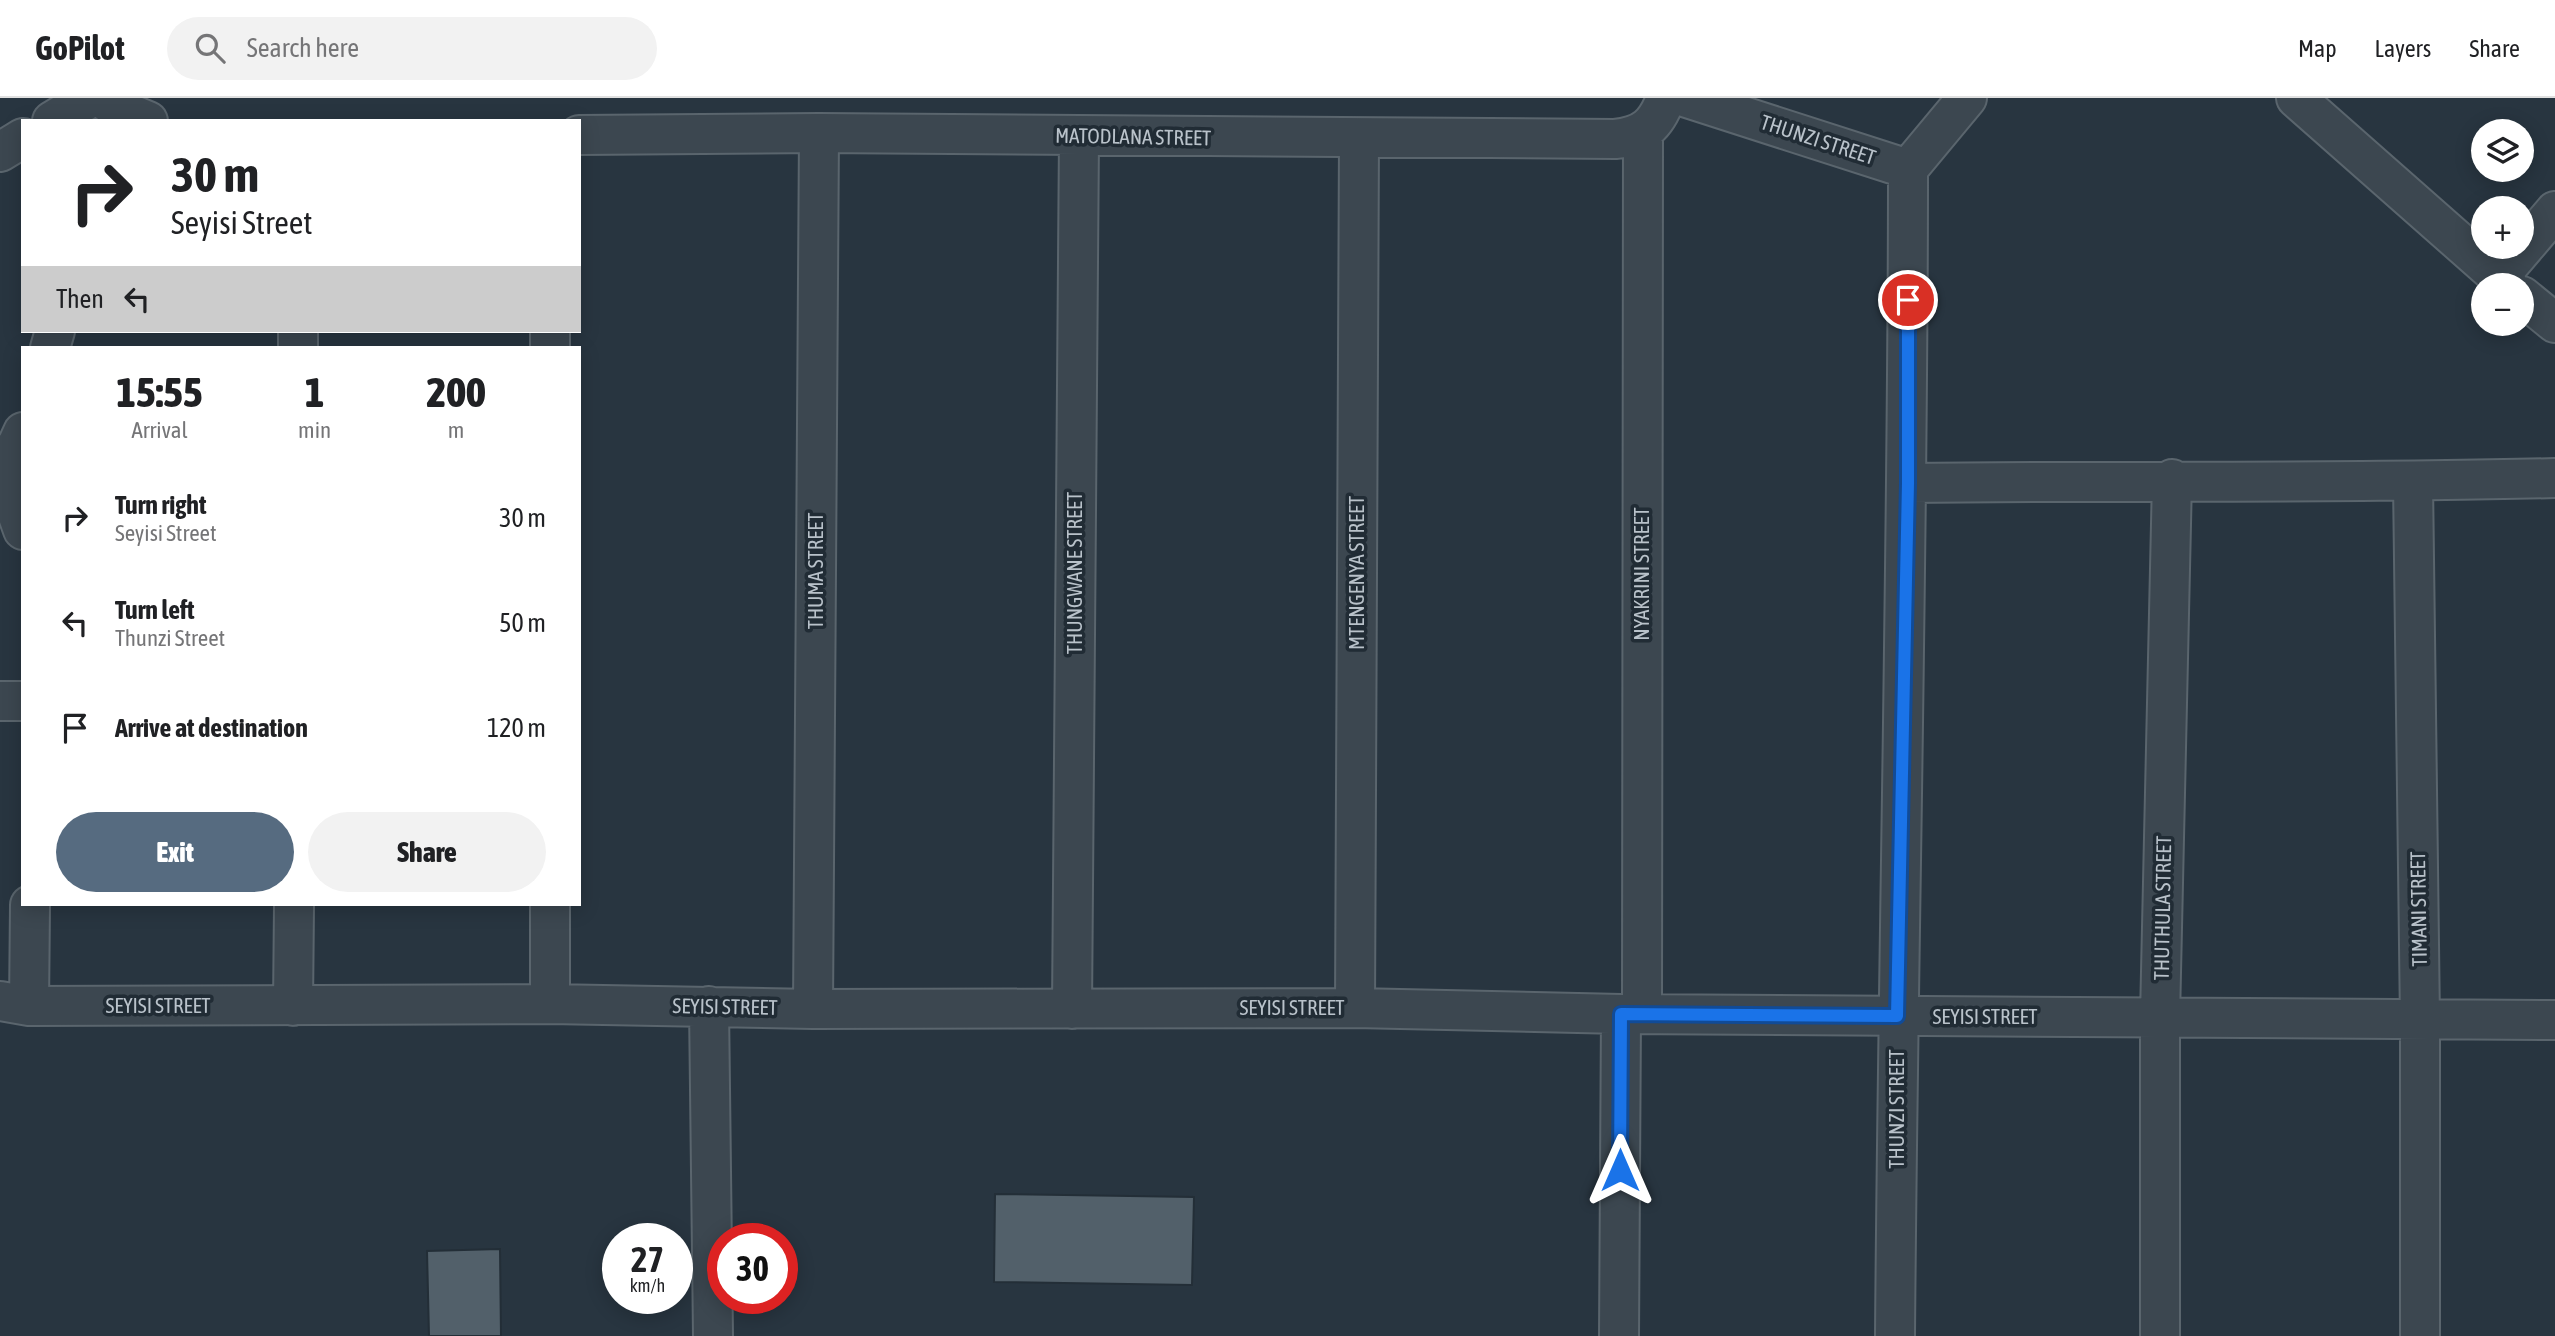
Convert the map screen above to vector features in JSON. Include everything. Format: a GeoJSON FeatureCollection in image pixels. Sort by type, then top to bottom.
{"type":"FeatureCollection","features":[{"type":"Feature","properties":{"kind":"street"},"geometry":{"type":"LineString","coordinates":[[55,119],[90,98]]}},
{"type":"Feature","properties":{"kind":"street"},"geometry":{"type":"LineString","coordinates":[[102,98],[142,119]]}},
{"type":"Feature","properties":{"kind":"street"},"geometry":{"type":"LineString","coordinates":[[1643,134],[1654,123],[1667,98]]}},
{"type":"Feature","properties":{"kind":"street","name":"THUNZI STREET"},"geometry":{"type":"LineString","coordinates":[[1687,98],[1908,169],[1908,483],[1897,1016],[1895,1336]]}},
{"type":"Feature","properties":{"kind":"street"},"geometry":{"type":"LineString","coordinates":[[1908,169],[1967,98]]}},
{"type":"Feature","properties":{"kind":"street"},"geometry":{"type":"LineString","coordinates":[[2303,100],[2495,273]]}},
{"type":"Feature","properties":{"kind":"street","name":"MATODLANA STREET"},"geometry":{"type":"LineString","coordinates":[[581,135],[819,133],[1615,139],[1643,134]]}},
{"type":"Feature","properties":{"kind":"street","name":"THUMA STREET"},"geometry":{"type":"LineString","coordinates":[[813,1009],[819,133]]}},
{"type":"Feature","properties":{"kind":"street","name":"NYAKRINI STREET"},"geometry":{"type":"LineString","coordinates":[[1619,1336],[1631,1013],[1643,134]]}},
{"type":"Feature","properties":{"kind":"street","name":"THUNGWANE STREET"},"geometry":{"type":"LineString","coordinates":[[1072,1009],[1079,137]]}},
{"type":"Feature","properties":{"kind":"street"},"geometry":{"type":"LineString","coordinates":[[0,152],[21,139]]}},
{"type":"Feature","properties":{"kind":"street","name":"MTENGENYA STREET"},"geometry":{"type":"LineString","coordinates":[[1355,1008],[1359,139]]}},
{"type":"Feature","properties":{"kind":"street"},"geometry":{"type":"LineString","coordinates":[[2517,273],[2555,211]]}},
{"type":"Feature","properties":{"kind":"street"},"geometry":{"type":"LineString","coordinates":[[2534,306],[2555,323]]}},
{"type":"Feature","properties":{"kind":"street"},"geometry":{"type":"LineString","coordinates":[[21,436],[0,466],[21,524]]}},
{"type":"Feature","properties":{"kind":"street"},"geometry":{"type":"LineString","coordinates":[[1908,483],[2172,479],[2413,482],[2555,478]]}},
{"type":"Feature","properties":{"kind":"street","name":"THUTHULA STREET"},"geometry":{"type":"LineString","coordinates":[[2160,1336],[2160,1017],[2172,479]]}},
{"type":"Feature","properties":{"kind":"street","name":"TIMANI STREET"},"geometry":{"type":"LineString","coordinates":[[2413,482],[2420,1021],[2420,1336]]}},
{"type":"Feature","properties":{"kind":"street"},"geometry":{"type":"LineString","coordinates":[[0,701],[21,701]]}},
{"type":"Feature","properties":{"kind":"street"},"geometry":{"type":"LineString","coordinates":[[10,1009],[30,906]]}},
{"type":"Feature","properties":{"kind":"street"},"geometry":{"type":"LineString","coordinates":[[293,1006],[294,906]]}},
{"type":"Feature","properties":{"kind":"street"},"geometry":{"type":"LineString","coordinates":[[550,906],[550,1004]]}},
{"type":"Feature","properties":{"kind":"street","name":"SEYISI STREET"},"geometry":{"type":"LineString","coordinates":[[10,1009],[550,1004],[813,1009],[1355,1008],[1897,1016],[2555,1020]]}},
{"type":"Feature","properties":{"kind":"street"},"geometry":{"type":"LineString","coordinates":[[709,1006],[713,1336]]}},
{"type":"Feature","properties":{"kind":"building"},"geometry":{"type":"Polygon","coordinates":[[[995,1194],[1194,1197],[1192,1285],[994,1282],[995,1194]]]}},
{"type":"Feature","properties":{"kind":"building"},"geometry":{"type":"Polygon","coordinates":[[[500,1249],[501,1336],[429,1336],[427,1251],[500,1249]]]}},
{"type":"Feature","properties":{"kind":"route"},"geometry":{"type":"LineString","coordinates":[[1620,1170],[1621,1014],[1897,1016],[1908,483],[1908,300]]}}]}
